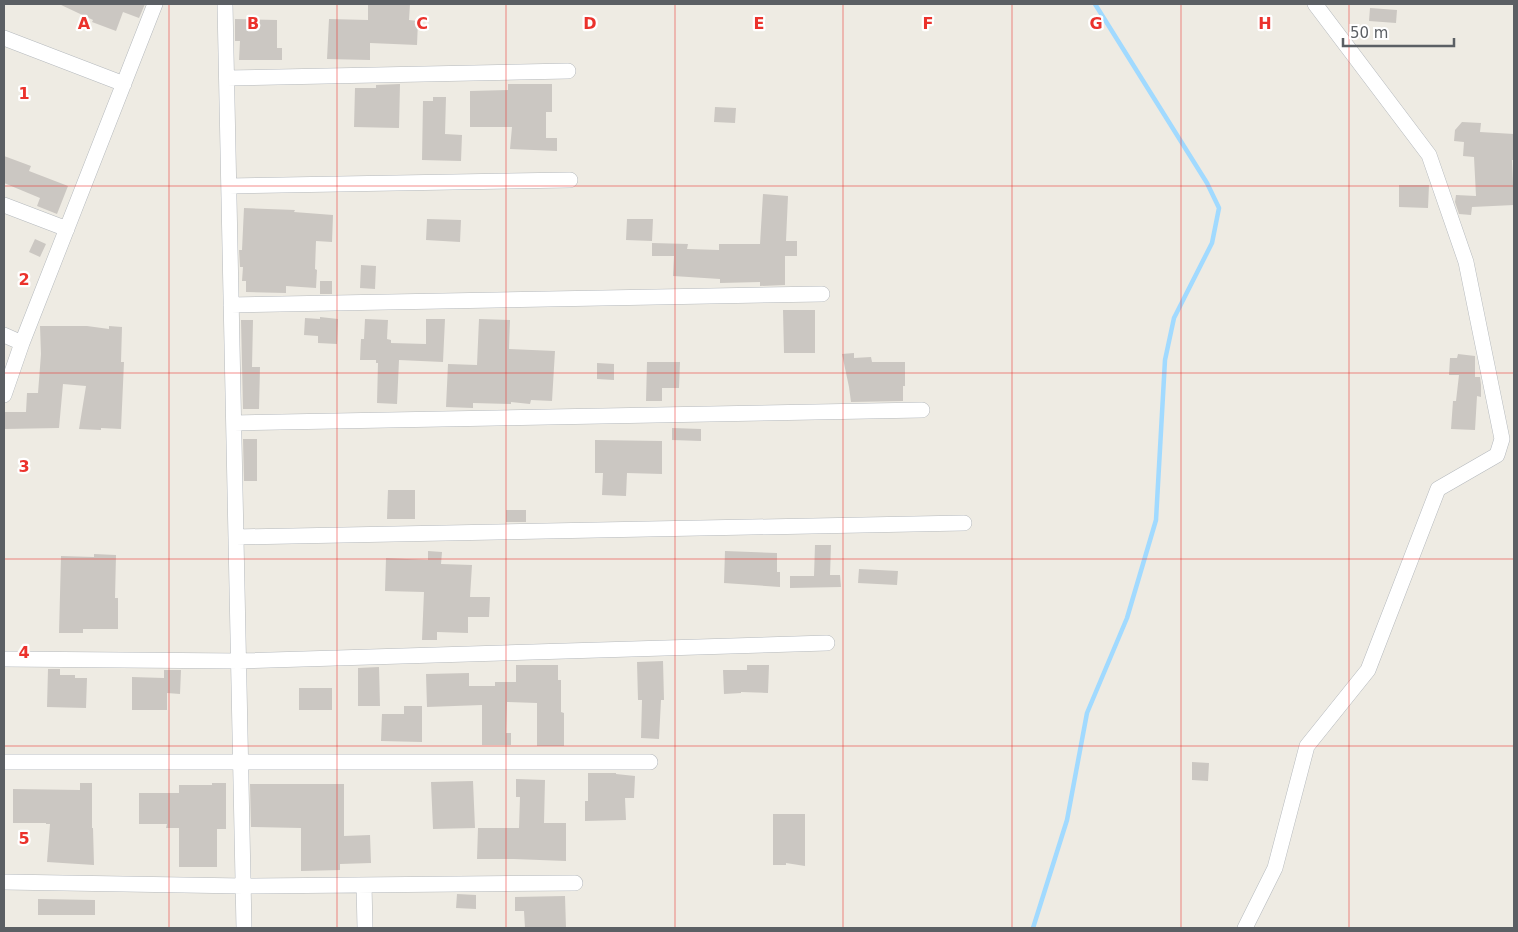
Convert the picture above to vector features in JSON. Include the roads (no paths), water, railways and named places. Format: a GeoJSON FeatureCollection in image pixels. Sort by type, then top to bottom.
{"type":"FeatureCollection","features":[{"type":"Feature","properties":{"kind":"street"},"geometry":{"type":"LineString","coordinates":[[4,394],[22,343],[155,4]]}},
{"type":"Feature","properties":{"kind":"street"},"geometry":{"type":"LineString","coordinates":[[225,4],[244,928]]}},
{"type":"Feature","properties":{"kind":"street"},"geometry":{"type":"LineString","coordinates":[[1245,928],[1274,868],[1307,746],[1368,670],[1438,489],[1497,456],[1502,439],[1466,262],[1429,155],[1315,4]]}},
{"type":"Feature","properties":{"kind":"street"},"geometry":{"type":"LineString","coordinates":[[4,38],[124,84]]}},
{"type":"Feature","properties":{"kind":"street"},"geometry":{"type":"LineString","coordinates":[[227,78],[568,71]]}},
{"type":"Feature","properties":{"kind":"street"},"geometry":{"type":"LineString","coordinates":[[229,186],[570,180]]}},
{"type":"Feature","properties":{"kind":"street"},"geometry":{"type":"LineString","coordinates":[[4,205],[67,229]]}},
{"type":"Feature","properties":{"kind":"street"},"geometry":{"type":"LineString","coordinates":[[231,305],[822,294]]}},
{"type":"Feature","properties":{"kind":"street"},"geometry":{"type":"LineString","coordinates":[[4,335],[22,343]]}},
{"type":"Feature","properties":{"kind":"street"},"geometry":{"type":"LineString","coordinates":[[234,423],[922,410]]}},
{"type":"Feature","properties":{"kind":"street"},"geometry":{"type":"LineString","coordinates":[[236,537],[964,523]]}},
{"type":"Feature","properties":{"kind":"street"},"geometry":{"type":"LineString","coordinates":[[4,659],[238,661],[828,643]]}},
{"type":"Feature","properties":{"kind":"street"},"geometry":{"type":"LineString","coordinates":[[4,762],[650,762]]}},
{"type":"Feature","properties":{"kind":"street"},"geometry":{"type":"LineString","coordinates":[[4,882],[243,886],[575,883]]}},
{"type":"Feature","properties":{"kind":"street"},"geometry":{"type":"LineString","coordinates":[[364,885],[365,928]]}},
{"type":"Feature","properties":{"kind":"waterway"},"geometry":{"type":"LineString","coordinates":[[1033,928],[1067,820],[1087,713],[1127,618],[1156,520],[1165,360],[1174,318],[1212,243],[1219,208],[1207,183],[1095,4]]}}]}
